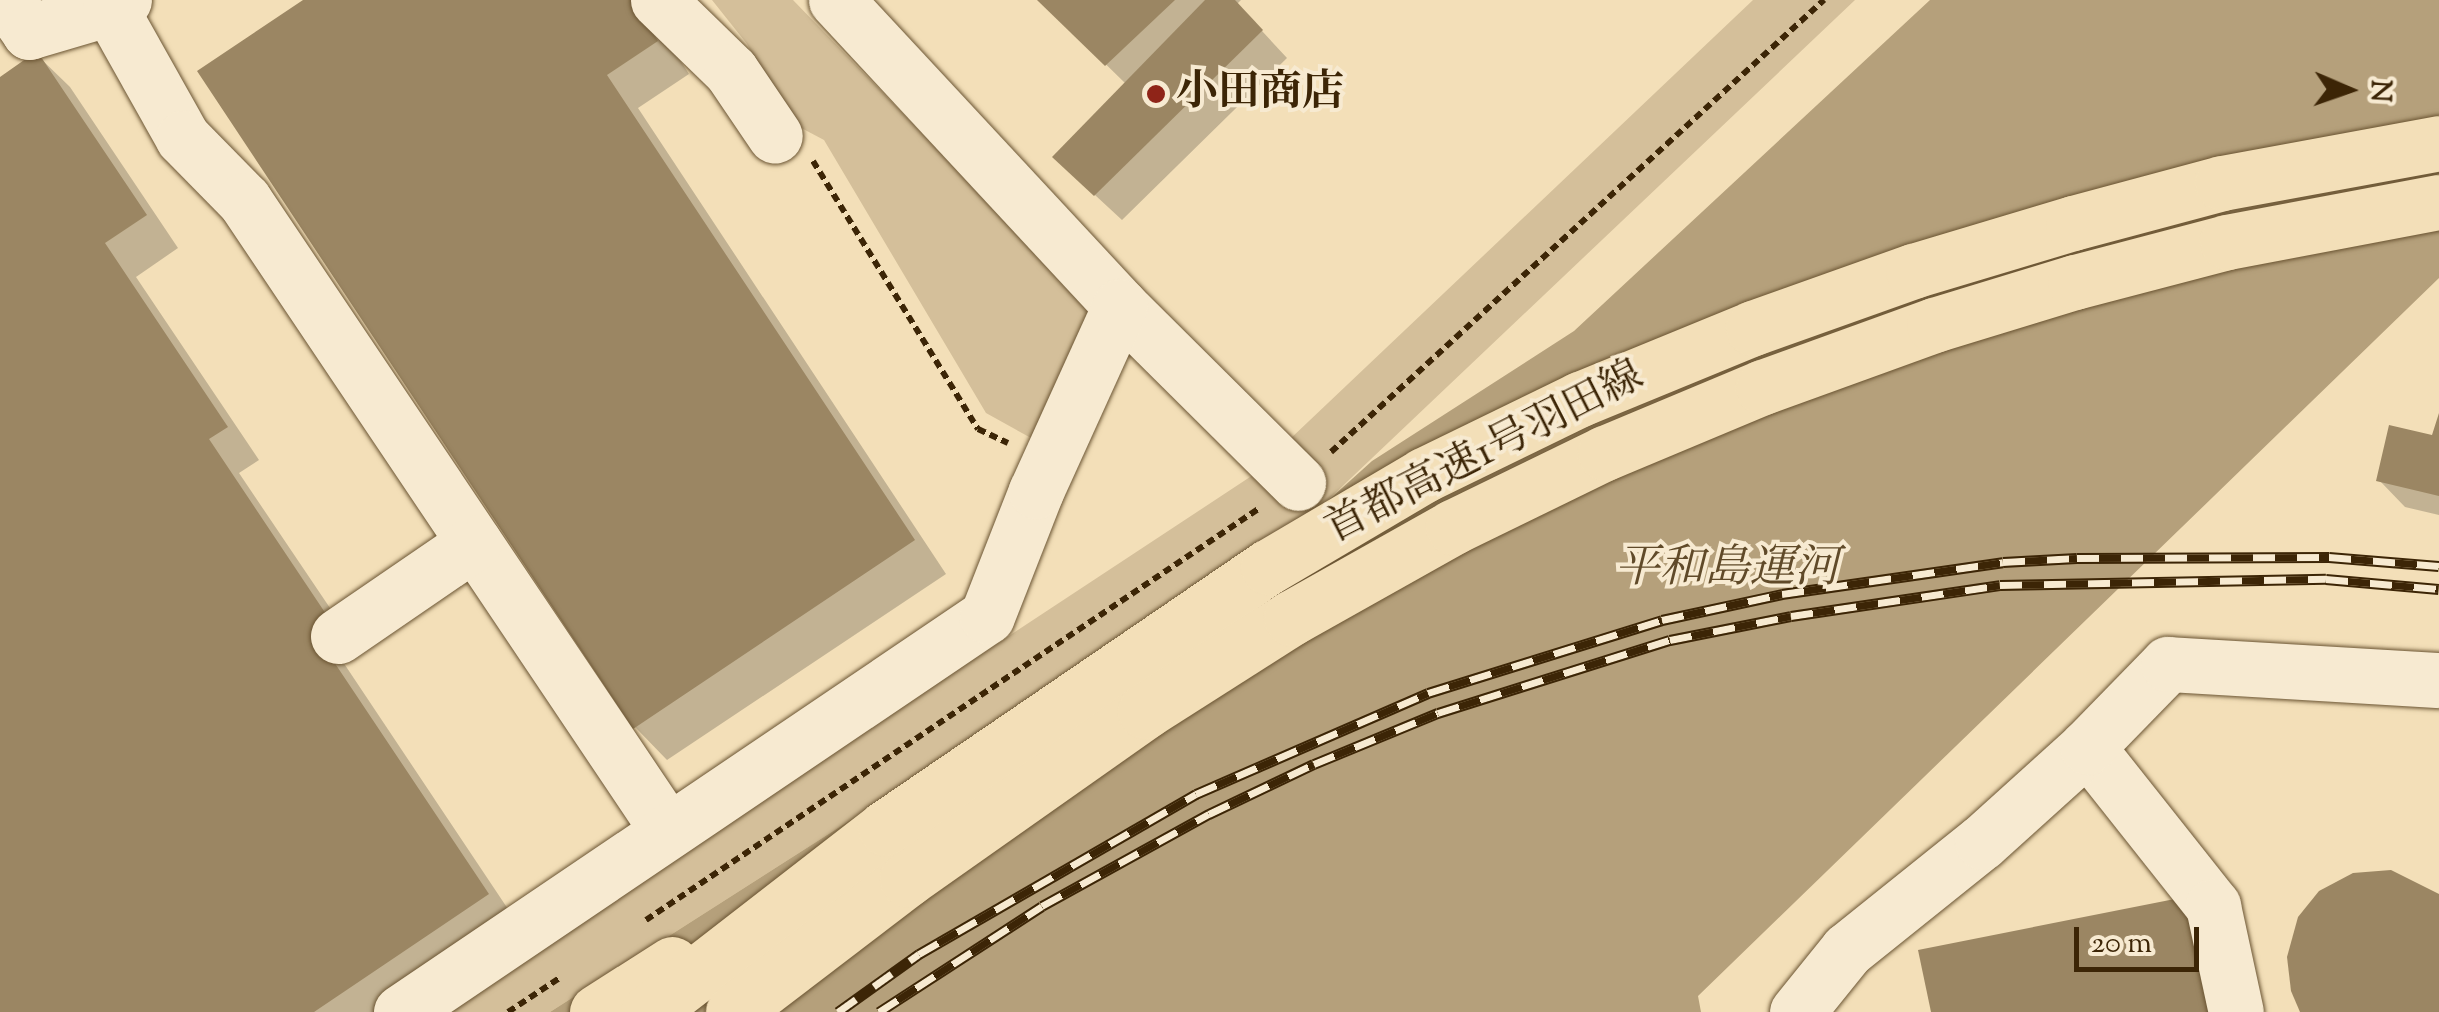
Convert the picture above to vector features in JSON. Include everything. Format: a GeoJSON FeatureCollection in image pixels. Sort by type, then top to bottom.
{"type":"FeatureCollection","features":[{"type":"Feature","properties":{"kind":"highway","name":"首都高速1号羽田線"},"geometry":{"type":"LineString","coordinates":[[648,1012],[886,828],[1268,567],[1424,475],[1580,399],[1754,328],[1914,271],[2072,223],[2222,182],[2439,143]]}},
{"type":"Feature","properties":{"kind":"highway","name":"首都高速1号羽田線"},"geometry":{"type":"LineString","coordinates":[[733,1012],[908,879],[1146,711],[1292,618],[1421,545],[1605,453],[1832,362],[2075,282],[2227,242],[2439,202]]}},
{"type":"Feature","properties":{"kind":"highway"},"geometry":{"type":"LineString","coordinates":[[586,990],[886,828]]}},
{"type":"Feature","properties":{"kind":"street"},"geometry":{"type":"LineString","coordinates":[[7,0],[29,32],[117,4],[183,138],[244,200],[668,831]]}},
{"type":"Feature","properties":{"kind":"street"},"geometry":{"type":"LineString","coordinates":[[658,0],[731,71],[775,136]]}},
{"type":"Feature","properties":{"kind":"street"},"geometry":{"type":"LineString","coordinates":[[836,0],[1120,306],[1298,483]]}},
{"type":"Feature","properties":{"kind":"street"},"geometry":{"type":"LineString","coordinates":[[401,1012],[986,616],[1120,306]]}},
{"type":"Feature","properties":{"kind":"street"},"geometry":{"type":"LineString","coordinates":[[338,636],[474,543]]}},
{"type":"Feature","properties":{"kind":"street"},"geometry":{"type":"LineString","coordinates":[[1797,1012],[1847,950],[1982,842],[2087,747],[2168,664],[2439,680]]}},
{"type":"Feature","properties":{"kind":"street"},"geometry":{"type":"LineString","coordinates":[[2087,747],[2213,906],[2236,1012]]}},
{"type":"Feature","properties":{"kind":"path"},"geometry":{"type":"LineString","coordinates":[[640,924],[1298,483],[1824,0]]}},
{"type":"Feature","properties":{"kind":"path"},"geometry":{"type":"LineString","coordinates":[[775,136],[806,150],[978,429],[1050,462]]}},
{"type":"Feature","properties":{"kind":"path"},"geometry":{"type":"LineString","coordinates":[[508,1012],[586,990]]}},
{"type":"Feature","properties":{"kind":"shaded area"},"geometry":{"type":"Polygon","coordinates":[[[712,0],[793,0],[1092,309],[1031,438],[986,413],[824,140],[790,122],[747,44],[712,0]]]}},
{"type":"Feature","properties":{"kind":"shaded area"},"geometry":{"type":"Polygon","coordinates":[[[1753,0],[1855,0],[1311,516],[1090,667],[550,1012],[439,1012],[1250,477],[1753,0]]]}},
{"type":"Feature","properties":{"kind":"water","name":"平和島運河"},"geometry":{"type":"Polygon","coordinates":[[[1930,0],[2439,0],[2439,278],[1698,996],[1701,1012],[550,1012],[1090,667],[1311,516],[1372,461],[1574,331],[1930,0]]]}},
{"type":"Feature","properties":{"kind":"building"},"geometry":{"type":"Polygon","coordinates":[[[303,0],[631,0],[658,41],[607,75],[915,540],[633,729],[197,71],[303,0]]]}},
{"type":"Feature","properties":{"kind":"building"},"geometry":{"type":"Polygon","coordinates":[[[1037,0],[1175,0],[1105,66],[1037,0]]]}},
{"type":"Feature","properties":{"kind":"building","name":"小田商店"},"geometry":{"type":"Polygon","coordinates":[[[1205,0],[1235,0],[1263,30],[1094,196],[1052,157],[1205,0]]]}},
{"type":"Feature","properties":{"kind":"building"},"geometry":{"type":"Polygon","coordinates":[[[37,51],[147,215],[105,243],[228,427],[209,439],[328,617],[312,629],[489,894],[314,1012],[0,1012],[0,77],[37,51]]]}},
{"type":"Feature","properties":{"kind":"building"},"geometry":{"type":"Polygon","coordinates":[[[2439,413],[2439,496],[2376,481],[2389,425],[2432,435],[2439,413]]]}},
{"type":"Feature","properties":{"kind":"building"},"geometry":{"type":"Polygon","coordinates":[[[2391,870],[2439,894],[2439,1012],[2300,1012],[2291,991],[2287,957],[2298,917],[2319,891],[2353,873],[2391,870]]]}},
{"type":"Feature","properties":{"kind":"building"},"geometry":{"type":"Polygon","coordinates":[[[2190,896],[2214,1012],[1931,1012],[1918,950],[2190,896]]]}},
{"type":"Feature","properties":{"kind":"railway"},"geometry":{"type":"LineString","coordinates":[[838,1012],[919,954],[1196,794],[1428,693],[1662,620],[1782,594],[2003,562],[2329,557],[2439,566]]}},
{"type":"Feature","properties":{"kind":"railway"},"geometry":{"type":"LineString","coordinates":[[879,1012],[1042,906],[1209,814],[1314,764],[1438,713],[1670,640],[1791,616],[2000,585],[2326,579],[2439,589]]}},
{"type":"Feature","properties":{"kind":"place","name":"小田商店"},"geometry":{"type":"Point","coordinates":[1156,94]}}]}
